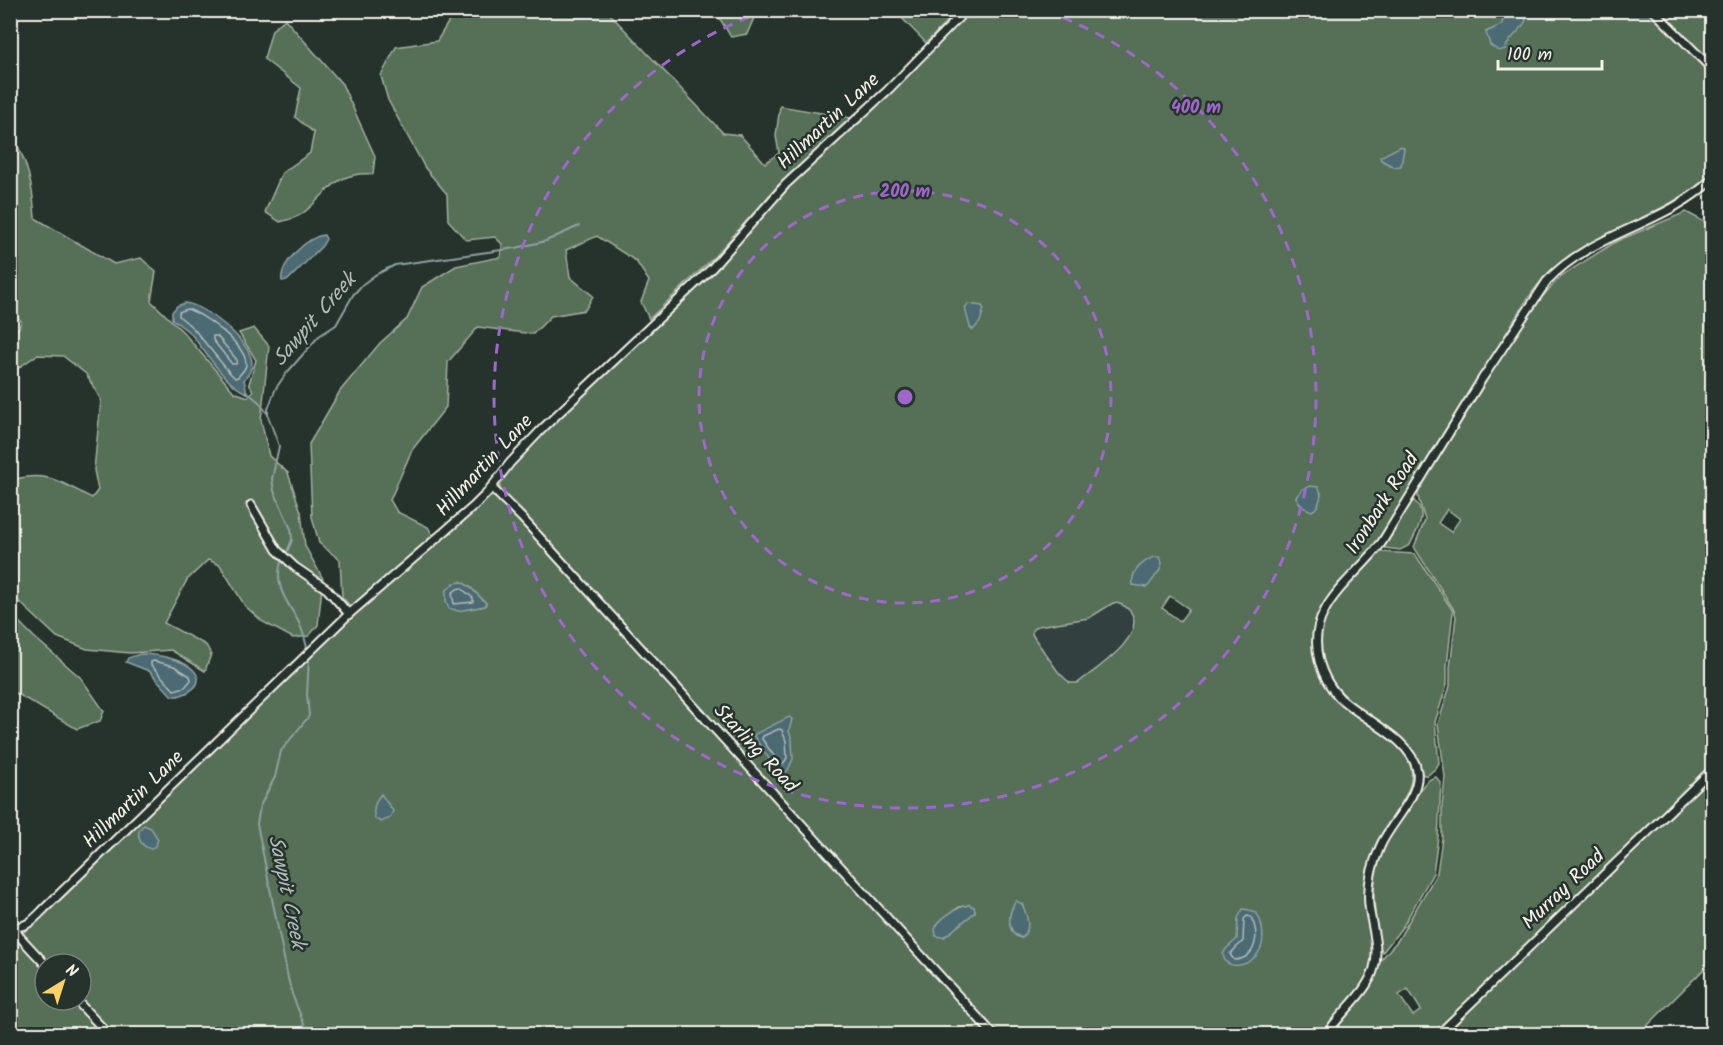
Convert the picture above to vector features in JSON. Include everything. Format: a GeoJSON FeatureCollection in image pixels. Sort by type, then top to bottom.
{"type":"FeatureCollection","features":[{"type":"Feature","properties":{"kind":"street","name":"Hillmartin Lane"},"geometry":{"type":"LineString","coordinates":[[12,926],[25,925],[45,908],[348,614],[462,518],[543,428],[712,268],[786,184],[888,90],[966,10]]}},
{"type":"Feature","properties":{"kind":"street"},"geometry":{"type":"LineString","coordinates":[[1653,10],[1713,69]]}},
{"type":"Feature","properties":{"kind":"street","name":"Ironbark Road"},"geometry":{"type":"LineString","coordinates":[[1327,1035],[1364,988],[1374,969],[1376,949],[1369,894],[1373,868],[1384,838],[1411,796],[1417,778],[1415,764],[1406,748],[1346,704],[1325,678],[1317,649],[1318,630],[1324,612],[1382,542],[1482,379],[1547,281],[1559,268],[1585,251],[1678,205],[1713,179]]}},
{"type":"Feature","properties":{"kind":"street","name":"Starling Road"},"geometry":{"type":"LineString","coordinates":[[491,487],[993,1035]]}},
{"type":"Feature","properties":{"kind":"street"},"geometry":{"type":"LineString","coordinates":[[251,505],[277,550],[295,567],[327,589],[348,614]]}},
{"type":"Feature","properties":{"kind":"street","name":"Murray Road"},"geometry":{"type":"LineString","coordinates":[[1439,1035],[1713,770]]}},
{"type":"Feature","properties":{"kind":"street"},"geometry":{"type":"LineString","coordinates":[[12,926],[34,952]]}},
{"type":"Feature","properties":{"kind":"street"},"geometry":{"type":"LineString","coordinates":[[87,1012],[108,1035]]}},
{"type":"Feature","properties":{"kind":"shaded area"},"geometry":{"type":"Polygon","coordinates":[[[1113,603],[1123,605],[1132,614],[1134,628],[1131,636],[1118,651],[1078,683],[1070,683],[1059,673],[1035,639],[1032,634],[1033,629],[1038,626],[1089,618],[1113,603]]]}},
{"type":"Feature","properties":{"kind":"green space"},"geometry":{"type":"Polygon","coordinates":[[[455,11],[607,11],[723,133],[740,135],[765,163],[779,153],[776,136],[780,106],[851,118],[778,186],[714,257],[649,319],[641,302],[649,281],[636,261],[597,236],[566,250],[570,277],[593,296],[585,310],[551,316],[533,334],[478,327],[448,362],[446,407],[412,450],[390,500],[397,512],[428,527],[433,536],[351,607],[342,597],[340,560],[319,543],[312,517],[309,444],[340,391],[380,343],[407,319],[422,287],[456,266],[501,257],[502,244],[495,237],[466,240],[448,220],[447,194],[425,168],[388,100],[381,76],[396,47],[437,41],[455,11]]]}},
{"type":"Feature","properties":{"kind":"green space"},"geometry":{"type":"Polygon","coordinates":[[[715,11],[757,11],[747,34],[731,37],[715,11]]]}},
{"type":"Feature","properties":{"kind":"green space"},"geometry":{"type":"Polygon","coordinates":[[[895,11],[957,11],[926,43],[895,11]]]}},
{"type":"Feature","properties":{"kind":"green space"},"geometry":{"type":"Polygon","coordinates":[[[971,11],[1508,11],[1501,26],[1486,32],[1505,49],[1510,38],[1520,29],[1524,13],[1520,11],[1649,11],[1712,73],[1712,173],[1675,201],[1591,242],[1545,277],[1523,305],[1378,542],[1321,608],[1313,635],[1313,652],[1324,681],[1343,704],[1402,751],[1408,760],[1412,775],[1406,795],[1376,844],[1367,872],[1366,911],[1372,944],[1370,968],[1361,985],[1322,1034],[997,1034],[500,490],[505,473],[527,447],[716,268],[784,190],[860,121],[971,11]],[[1303,489],[1296,497],[1317,506],[1321,493],[1303,489]],[[1170,596],[1162,608],[1180,621],[1189,609],[1170,596]],[[1113,603],[1089,618],[1038,626],[1033,629],[1032,634],[1035,639],[1059,673],[1070,683],[1078,683],[1118,651],[1132,631],[1134,621],[1126,607],[1113,603]],[[1022,904],[1011,913],[1012,932],[1022,938],[1026,916],[1022,904]],[[969,905],[959,907],[939,922],[944,937],[975,912],[974,907],[969,905]]]}},
{"type":"Feature","properties":{"kind":"green space"},"geometry":{"type":"Polygon","coordinates":[[[1660,11],[1712,11],[1712,62],[1660,11]]]}},
{"type":"Feature","properties":{"kind":"green space"},"geometry":{"type":"Polygon","coordinates":[[[285,19],[342,84],[375,156],[373,174],[349,176],[340,180],[302,214],[280,222],[265,212],[282,173],[310,153],[314,133],[295,117],[301,88],[264,59],[272,30],[285,19]]]}},
{"type":"Feature","properties":{"kind":"green space"},"geometry":{"type":"Polygon","coordinates":[[[10,134],[25,163],[33,196],[35,218],[114,264],[141,258],[156,272],[151,301],[184,333],[234,392],[248,397],[253,391],[249,384],[256,360],[239,333],[254,328],[269,346],[261,420],[269,456],[288,473],[301,512],[305,546],[323,579],[323,583],[295,565],[322,587],[318,625],[309,636],[293,638],[263,622],[245,606],[220,565],[208,560],[187,580],[164,623],[206,645],[211,654],[205,671],[171,650],[130,653],[87,649],[57,637],[11,594],[11,480],[34,476],[53,479],[92,498],[98,490],[94,470],[101,400],[86,374],[63,356],[37,355],[11,373],[11,332],[19,328],[21,321],[11,310],[10,134]],[[248,506],[273,547],[295,565],[282,552],[248,506]]]}},
{"type":"Feature","properties":{"kind":"green space"},"geometry":{"type":"Polygon","coordinates":[[[1686,212],[1712,226],[1712,766],[1435,1034],[1331,1034],[1369,986],[1380,961],[1398,940],[1437,873],[1442,838],[1445,777],[1438,724],[1450,686],[1456,616],[1414,547],[1425,520],[1418,497],[1419,488],[1528,313],[1561,276],[1617,241],[1686,212]],[[1447,509],[1438,523],[1451,532],[1460,519],[1447,509]],[[1408,989],[1399,995],[1413,1016],[1421,1010],[1408,989]]]}},
{"type":"Feature","properties":{"kind":"green space"},"geometry":{"type":"Polygon","coordinates":[[[489,496],[497,498],[525,526],[989,1034],[111,1034],[90,1012],[93,1012],[93,952],[37,952],[23,936],[24,932],[354,613],[489,496]],[[462,582],[473,608],[485,606],[486,603],[462,582]]]}},
{"type":"Feature","properties":{"kind":"green space"},"geometry":{"type":"Polygon","coordinates":[[[1413,500],[1421,511],[1421,516],[1410,545],[1400,550],[1385,548],[1384,546],[1413,500]]]}},
{"type":"Feature","properties":{"kind":"green space"},"geometry":{"type":"Polygon","coordinates":[[[1380,552],[1415,554],[1453,611],[1447,684],[1435,722],[1439,763],[1427,776],[1422,774],[1413,753],[1403,742],[1343,694],[1326,670],[1322,657],[1320,643],[1322,627],[1329,611],[1346,588],[1380,552]]]}},
{"type":"Feature","properties":{"kind":"green space"},"geometry":{"type":"Polygon","coordinates":[[[11,614],[81,678],[104,711],[100,721],[77,729],[16,693],[11,693],[11,614]]]}},
{"type":"Feature","properties":{"kind":"green space"},"geometry":{"type":"Polygon","coordinates":[[[1712,774],[1712,955],[1709,964],[1639,1034],[1443,1034],[1712,774]]]}},
{"type":"Feature","properties":{"kind":"green space"},"geometry":{"type":"Polygon","coordinates":[[[1436,777],[1441,783],[1433,873],[1403,926],[1383,952],[1379,947],[1374,905],[1377,864],[1388,838],[1424,784],[1436,777]]]}},
{"type":"Feature","properties":{"kind":"green space"},"geometry":{"type":"Polygon","coordinates":[[[10,931],[33,955],[33,1012],[84,1012],[104,1034],[11,1034],[10,931]]]}},
{"type":"Feature","properties":{"kind":"water"},"geometry":{"type":"Polygon","coordinates":[[[1508,10],[1522,12],[1526,20],[1505,49],[1499,51],[1490,45],[1486,32],[1501,25],[1508,10]]]}},
{"type":"Feature","properties":{"kind":"water"},"geometry":{"type":"Polygon","coordinates":[[[1401,146],[1404,148],[1401,166],[1394,167],[1381,160],[1380,157],[1401,146]]]}},
{"type":"Feature","properties":{"kind":"water"},"geometry":{"type":"Polygon","coordinates":[[[324,235],[326,239],[322,246],[288,280],[282,281],[285,267],[296,252],[310,240],[324,235]]]}},
{"type":"Feature","properties":{"kind":"water"},"geometry":{"type":"Polygon","coordinates":[[[185,303],[194,305],[215,317],[244,345],[250,354],[252,363],[251,370],[244,380],[247,393],[231,383],[191,334],[172,319],[172,312],[177,306],[185,303]]]}},
{"type":"Feature","properties":{"kind":"water"},"geometry":{"type":"Polygon","coordinates":[[[968,304],[982,306],[984,309],[980,322],[973,330],[965,308],[968,304]]]}},
{"type":"Feature","properties":{"kind":"water"},"geometry":{"type":"Polygon","coordinates":[[[1311,486],[1318,487],[1321,493],[1319,503],[1312,511],[1302,507],[1296,497],[1303,489],[1311,486]]]}},
{"type":"Feature","properties":{"kind":"water"},"geometry":{"type":"Polygon","coordinates":[[[1154,557],[1159,557],[1162,563],[1160,570],[1149,585],[1147,587],[1133,585],[1133,576],[1138,568],[1154,557]]]}},
{"type":"Feature","properties":{"kind":"water"},"geometry":{"type":"Polygon","coordinates":[[[462,582],[486,603],[485,606],[458,611],[449,608],[446,591],[454,583],[462,582]]]}},
{"type":"Feature","properties":{"kind":"water"},"geometry":{"type":"Polygon","coordinates":[[[140,654],[163,656],[187,665],[197,675],[197,684],[190,691],[172,696],[149,671],[126,662],[128,658],[140,654]]]}},
{"type":"Feature","properties":{"kind":"water"},"geometry":{"type":"Polygon","coordinates":[[[789,717],[792,719],[789,731],[793,759],[785,772],[772,763],[753,735],[789,717]]]}},
{"type":"Feature","properties":{"kind":"water"},"geometry":{"type":"Polygon","coordinates":[[[381,794],[393,811],[390,818],[381,822],[375,819],[374,809],[381,794]]]}},
{"type":"Feature","properties":{"kind":"water"},"geometry":{"type":"Polygon","coordinates":[[[144,825],[151,828],[158,839],[156,845],[151,849],[143,845],[139,838],[139,831],[144,825]]]}},
{"type":"Feature","properties":{"kind":"water"},"geometry":{"type":"Polygon","coordinates":[[[1016,901],[1022,904],[1028,922],[1027,930],[1022,938],[1014,934],[1010,926],[1010,913],[1016,901]]]}},
{"type":"Feature","properties":{"kind":"water"},"geometry":{"type":"Polygon","coordinates":[[[969,905],[974,907],[975,912],[947,935],[936,936],[935,929],[944,917],[969,905]]]}},
{"type":"Feature","properties":{"kind":"water"},"geometry":{"type":"Polygon","coordinates":[[[1243,909],[1256,913],[1262,926],[1263,936],[1260,950],[1254,958],[1244,964],[1229,964],[1225,961],[1223,954],[1237,939],[1238,918],[1243,909]]]}},
{"type":"Feature","properties":{"kind":"waterway","name":"Sawpit Creek"},"geometry":{"type":"LineString","coordinates":[[287,552],[292,540],[291,529],[274,491],[272,479],[279,446],[268,416],[268,409],[276,388],[285,375],[319,336],[336,325],[353,295],[375,275],[395,265],[516,248],[546,241],[579,226]]}},
{"type":"Feature","properties":{"kind":"waterway"},"geometry":{"type":"LineString","coordinates":[[246,391],[259,402],[267,413]]}},
{"type":"Feature","properties":{"kind":"waterway","name":"Sawpit Creek"},"geometry":{"type":"LineString","coordinates":[[281,562],[280,586],[301,627],[308,651]]}},
{"type":"Feature","properties":{"kind":"waterway","name":"Sawpit Creek"},"geometry":{"type":"LineString","coordinates":[[308,1034],[288,978],[257,824],[260,806],[275,777],[281,751],[309,716],[307,694],[309,659]]}}]}
